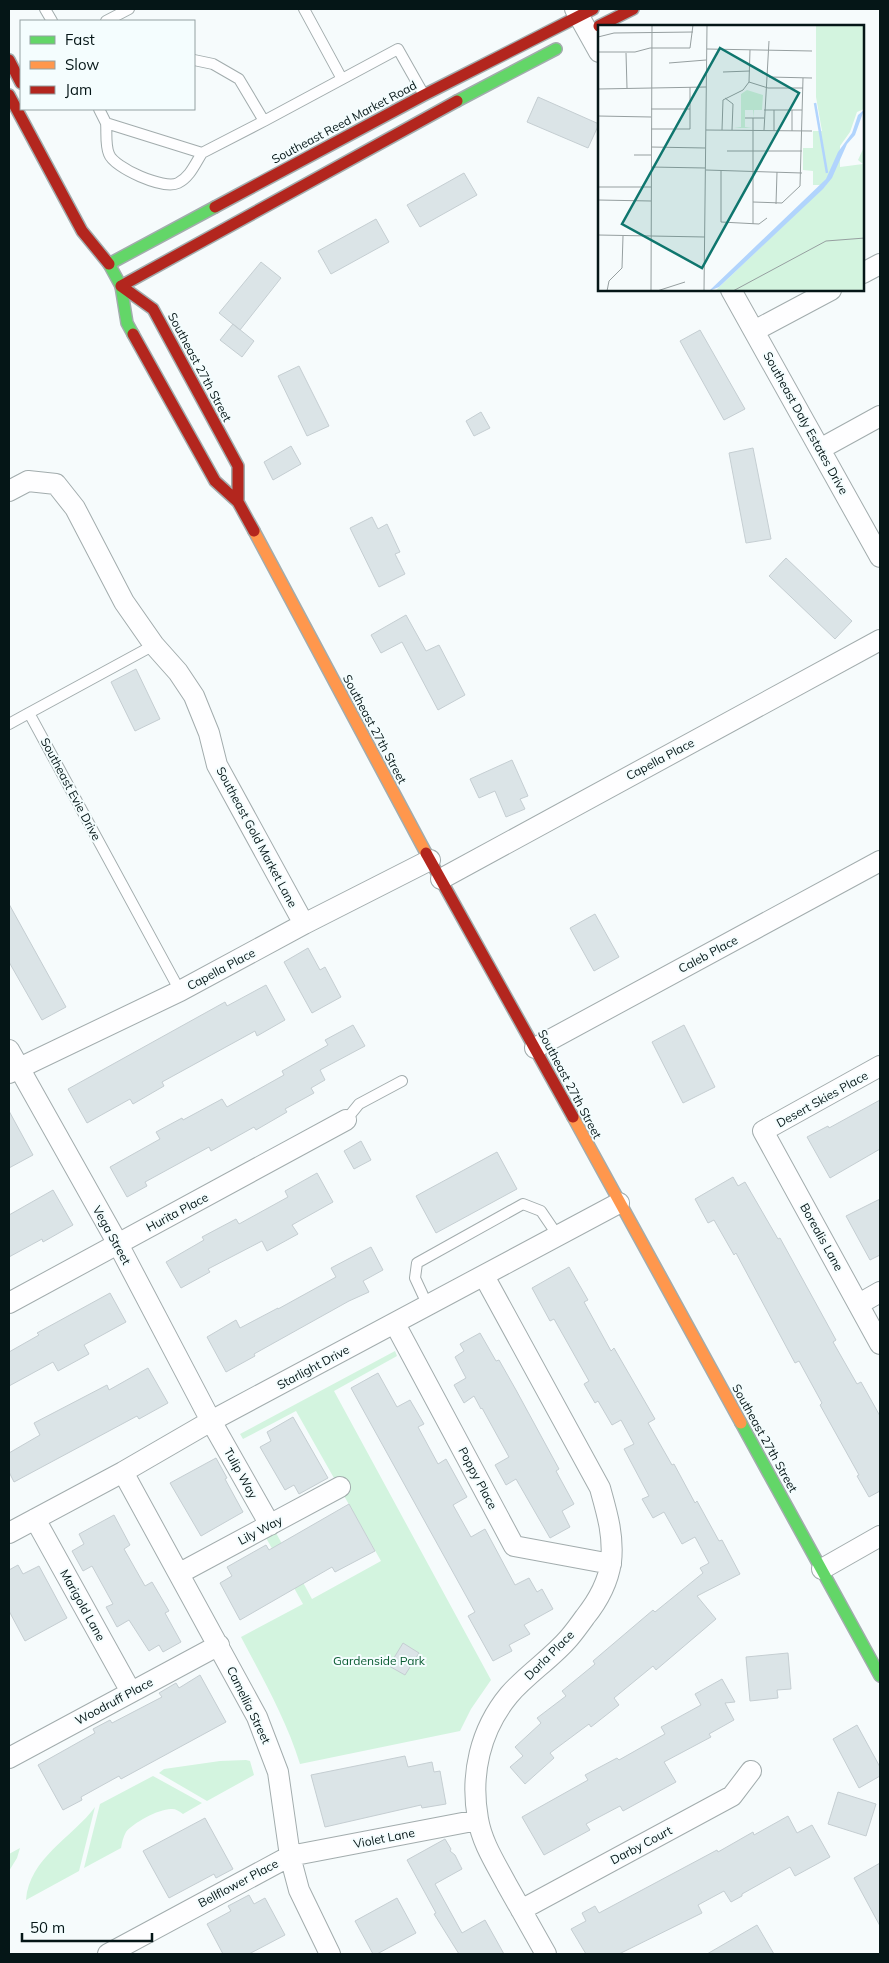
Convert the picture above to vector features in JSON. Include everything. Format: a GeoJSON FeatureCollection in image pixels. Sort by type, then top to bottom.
{"type":"FeatureCollection","features":[{"type":"Feature","properties":{"kind":"main road","name":"Southeast Reed Market Road"},"geometry":{"type":"LineString","coordinates":[[109,264],[424,95],[588,22],[633,9]]}},
{"type":"Feature","properties":{"kind":"main road"},"geometry":{"type":"LineString","coordinates":[[121,286],[434,113],[562,46]]}},
{"type":"Feature","properties":{"kind":"main road"},"geometry":{"type":"LineString","coordinates":[[9,60],[20,81]]}},
{"type":"Feature","properties":{"kind":"main road","name":"Southeast 27th Street"},"geometry":{"type":"LineString","coordinates":[[9,95],[82,231],[109,264],[121,286],[127,323],[215,481],[238,502],[430,860],[880,1676]]}},
{"type":"Feature","properties":{"kind":"main road","name":"Southeast 27th Street"},"geometry":{"type":"LineString","coordinates":[[103,239],[109,264]]}},
{"type":"Feature","properties":{"kind":"main road","name":"Southeast 27th Street"},"geometry":{"type":"LineString","coordinates":[[121,286],[153,309],[158,318],[238,466],[238,502]]}},
{"type":"Feature","properties":{"kind":"street"},"geometry":{"type":"LineString","coordinates":[[588,22],[598,49]]}},
{"type":"Feature","properties":{"kind":"street"},"geometry":{"type":"LineString","coordinates":[[864,272],[880,264]]}},
{"type":"Feature","properties":{"kind":"street","name":"Southeast Daly Estates Drive"},"geometry":{"type":"LineString","coordinates":[[733,291],[880,557]]}},
{"type":"Feature","properties":{"kind":"street"},"geometry":{"type":"LineString","coordinates":[[754,331],[829,291]]}},
{"type":"Feature","properties":{"kind":"street"},"geometry":{"type":"LineString","coordinates":[[820,449],[880,416]]}},
{"type":"Feature","properties":{"kind":"street","name":"Southeast Gold Market Lane"},"geometry":{"type":"LineString","coordinates":[[9,491],[28,481],[56,484],[75,508],[124,602],[154,646],[178,672],[194,696],[209,733],[217,765],[304,924]]}},
{"type":"Feature","properties":{"kind":"street","name":"Capella Place"},"geometry":{"type":"LineString","coordinates":[[441,878],[880,640]]}},
{"type":"Feature","properties":{"kind":"street","name":"Capella Place"},"geometry":{"type":"LineString","coordinates":[[12,1064],[180,990],[430,860]]}},
{"type":"Feature","properties":{"kind":"street","name":"Caleb Place"},"geometry":{"type":"LineString","coordinates":[[535,1048],[880,861]]}},
{"type":"Feature","properties":{"kind":"street","name":"Vega Street"},"geometry":{"type":"LineString","coordinates":[[12,1064],[118,1244],[211,1421]]}},
{"type":"Feature","properties":{"kind":"street","name":"Desert Skies Place"},"geometry":{"type":"LineString","coordinates":[[763,1131],[880,1066]]}},
{"type":"Feature","properties":{"kind":"street","name":"Hurita Place"},"geometry":{"type":"LineString","coordinates":[[9,1303],[346,1120]]}},
{"type":"Feature","properties":{"kind":"street","name":"Borealis Lane"},"geometry":{"type":"LineString","coordinates":[[763,1131],[880,1344]]}},
{"type":"Feature","properties":{"kind":"street","name":"Starlight Drive"},"geometry":{"type":"LineString","coordinates":[[9,1533],[124,1472],[211,1421],[618,1203]]}},
{"type":"Feature","properties":{"kind":"street","name":"Darla Place"},"geometry":{"type":"LineString","coordinates":[[484,1276],[600,1488],[612,1538],[611,1564],[602,1589],[592,1607],[568,1639],[509,1695],[494,1717],[482,1743],[477,1762],[475,1792],[478,1820],[490,1855],[546,1954]]}},
{"type":"Feature","properties":{"kind":"street"},"geometry":{"type":"LineString","coordinates":[[859,1304],[880,1292]]}},
{"type":"Feature","properties":{"kind":"street","name":"Poppy Place"},"geometry":{"type":"LineString","coordinates":[[395,1324],[514,1546],[611,1564]]}},
{"type":"Feature","properties":{"kind":"street","name":"Tulip Way"},"geometry":{"type":"LineString","coordinates":[[211,1421],[270,1524]]}},
{"type":"Feature","properties":{"kind":"street","name":"Camellia Street"},"geometry":{"type":"LineString","coordinates":[[124,1472],[219,1645],[257,1717],[271,1749],[278,1772],[290,1856],[299,1890],[329,1954]]}},
{"type":"Feature","properties":{"kind":"street","name":"Lily Way"},"geometry":{"type":"LineString","coordinates":[[180,1573],[340,1487]]}},
{"type":"Feature","properties":{"kind":"street","name":"Marigold Lane"},"geometry":{"type":"LineString","coordinates":[[36,1519],[131,1692]]}},
{"type":"Feature","properties":{"kind":"street"},"geometry":{"type":"LineString","coordinates":[[822,1569],[880,1536]]}},
{"type":"Feature","properties":{"kind":"street","name":"Woodruff Place"},"geometry":{"type":"LineString","coordinates":[[9,1758],[219,1645]]}},
{"type":"Feature","properties":{"kind":"street","name":"Darby Court"},"geometry":{"type":"LineString","coordinates":[[521,1910],[732,1796],[751,1770]]}},
{"type":"Feature","properties":{"kind":"street","name":"Violet Lane"},"geometry":{"type":"LineString","coordinates":[[290,1856],[478,1820]]}},
{"type":"Feature","properties":{"kind":"street","name":"Bellflower Place"},"geometry":{"type":"LineString","coordinates":[[108,1954],[290,1856]]}},
{"type":"Feature","properties":{"kind":"lane"},"geometry":{"type":"LineString","coordinates":[[45,9],[51,20]]}},
{"type":"Feature","properties":{"kind":"lane"},"geometry":{"type":"LineString","coordinates":[[108,20],[129,9]]}},
{"type":"Feature","properties":{"kind":"lane"},"geometry":{"type":"LineString","coordinates":[[304,9],[342,79]]}},
{"type":"Feature","properties":{"kind":"lane"},"geometry":{"type":"LineString","coordinates":[[100,110],[106,123],[108,152],[114,162],[154,181],[167,185],[180,182],[191,172],[202,153],[398,49],[434,113]]}},
{"type":"Feature","properties":{"kind":"lane"},"geometry":{"type":"LineString","coordinates":[[195,60],[213,64],[239,79],[264,121]]}},
{"type":"Feature","properties":{"kind":"lane"},"geometry":{"type":"LineString","coordinates":[[106,123],[202,153]]}},
{"type":"Feature","properties":{"kind":"lane"},"geometry":{"type":"LineString","coordinates":[[9,724],[154,646]]}},
{"type":"Feature","properties":{"kind":"lane","name":"Southeast Evie Drive"},"geometry":{"type":"LineString","coordinates":[[29,713],[180,990]]}},
{"type":"Feature","properties":{"kind":"lane"},"geometry":{"type":"LineString","coordinates":[[346,1120],[359,1104],[402,1081]]}},
{"type":"Feature","properties":{"kind":"lane"},"geometry":{"type":"LineString","coordinates":[[428,1306],[415,1278],[418,1263],[523,1204],[541,1211],[558,1236]]}},
{"type":"Feature","properties":{"kind":"green space","name":"Gardenside Park"},"geometry":{"type":"Polygon","coordinates":[[[395,1351],[397,1356],[334,1391],[491,1680],[471,1709],[460,1731],[300,1764],[281,1715],[241,1637],[303,1604],[265,1536],[275,1531],[312,1599],[381,1561],[296,1411],[243,1439],[240,1434],[395,1351]]]}},
{"type":"Feature","properties":{"kind":"green space"},"geometry":{"type":"Polygon","coordinates":[[[220,1761],[250,1761],[254,1775],[207,1801],[159,1773],[164,1769],[220,1761]]]}},
{"type":"Feature","properties":{"kind":"green space"},"geometry":{"type":"Polygon","coordinates":[[[153,1776],[202,1803],[183,1814],[175,1809],[167,1809],[134,1824],[126,1832],[121,1848],[84,1868],[100,1804],[153,1776]]]}},
{"type":"Feature","properties":{"kind":"green space"},"geometry":{"type":"Polygon","coordinates":[[[95,1807],[79,1871],[26,1900],[29,1885],[43,1860],[95,1807]]]}},
{"type":"Feature","properties":{"kind":"green space"},"geometry":{"type":"Polygon","coordinates":[[[20,1848],[17,1858],[9,1871],[9,1854],[20,1848]]]}},
{"type":"Feature","properties":{"kind":"building"},"geometry":{"type":"Polygon","coordinates":[[[538,97],[598,124],[598,126],[588,148],[527,122],[538,97]]]}},
{"type":"Feature","properties":{"kind":"building"},"geometry":{"type":"Polygon","coordinates":[[[464,173],[477,195],[420,227],[407,205],[464,173]]]}},
{"type":"Feature","properties":{"kind":"building"},"geometry":{"type":"Polygon","coordinates":[[[376,219],[389,242],[331,274],[318,251],[376,219]]]}},
{"type":"Feature","properties":{"kind":"building"},"geometry":{"type":"Polygon","coordinates":[[[261,262],[281,278],[240,330],[219,313],[261,262]]]}},
{"type":"Feature","properties":{"kind":"building"},"geometry":{"type":"Polygon","coordinates":[[[233,324],[254,341],[242,357],[220,340],[233,324]]]}},
{"type":"Feature","properties":{"kind":"building"},"geometry":{"type":"Polygon","coordinates":[[[700,330],[745,409],[724,420],[680,341],[700,330]]]}},
{"type":"Feature","properties":{"kind":"building"},"geometry":{"type":"Polygon","coordinates":[[[299,366],[329,426],[307,436],[278,376],[299,366]]]}},
{"type":"Feature","properties":{"kind":"building"},"geometry":{"type":"Polygon","coordinates":[[[481,412],[490,428],[474,436],[466,421],[481,412]]]}},
{"type":"Feature","properties":{"kind":"building"},"geometry":{"type":"Polygon","coordinates":[[[291,446],[301,464],[273,480],[264,462],[291,446]]]}},
{"type":"Feature","properties":{"kind":"building"},"geometry":{"type":"Polygon","coordinates":[[[753,448],[771,539],[746,543],[729,453],[753,448]]]}},
{"type":"Feature","properties":{"kind":"building"},"geometry":{"type":"Polygon","coordinates":[[[372,517],[378,529],[387,524],[400,552],[395,554],[405,574],[379,587],[350,528],[372,517]]]}},
{"type":"Feature","properties":{"kind":"building"},"geometry":{"type":"Polygon","coordinates":[[[786,558],[852,621],[835,639],[769,576],[786,558]]]}},
{"type":"Feature","properties":{"kind":"building"},"geometry":{"type":"Polygon","coordinates":[[[406,615],[426,651],[439,645],[465,695],[438,710],[402,642],[381,653],[371,635],[406,615]]]}},
{"type":"Feature","properties":{"kind":"building"},"geometry":{"type":"Polygon","coordinates":[[[136,669],[160,719],[135,731],[111,682],[136,669]]]}},
{"type":"Feature","properties":{"kind":"building"},"geometry":{"type":"Polygon","coordinates":[[[512,760],[528,796],[520,799],[525,809],[506,817],[495,791],[479,798],[470,779],[512,760]]]}},
{"type":"Feature","properties":{"kind":"building"},"geometry":{"type":"Polygon","coordinates":[[[9,904],[66,1007],[42,1020],[9,962],[9,904]]]}},
{"type":"Feature","properties":{"kind":"building"},"geometry":{"type":"Polygon","coordinates":[[[595,914],[619,957],[594,971],[570,928],[595,914]]]}},
{"type":"Feature","properties":{"kind":"building"},"geometry":{"type":"Polygon","coordinates":[[[308,948],[320,970],[325,967],[341,997],[312,1013],[284,962],[308,948]]]}},
{"type":"Feature","properties":{"kind":"building"},"geometry":{"type":"Polygon","coordinates":[[[266,985],[285,1020],[257,1036],[255,1031],[162,1082],[164,1086],[133,1104],[130,1099],[87,1123],[68,1089],[225,1002],[227,1006],[266,985]]]}},
{"type":"Feature","properties":{"kind":"building"},"geometry":{"type":"Polygon","coordinates":[[[353,1025],[365,1046],[320,1070],[325,1080],[311,1088],[314,1093],[285,1109],[287,1112],[256,1130],[254,1127],[211,1151],[209,1147],[145,1182],[147,1186],[127,1197],[110,1167],[160,1139],[156,1132],[182,1118],[183,1120],[222,1099],[227,1107],[284,1075],[282,1071],[328,1045],[325,1040],[353,1025]]]}},
{"type":"Feature","properties":{"kind":"building"},"geometry":{"type":"Polygon","coordinates":[[[684,1025],[715,1087],[683,1103],[652,1042],[684,1025]]]}},
{"type":"Feature","properties":{"kind":"building"},"geometry":{"type":"Polygon","coordinates":[[[880,1100],[880,1149],[830,1178],[807,1137],[828,1126],[829,1128],[880,1100]]]}},
{"type":"Feature","properties":{"kind":"building"},"geometry":{"type":"Polygon","coordinates":[[[9,1111],[33,1155],[9,1168],[9,1111]]]}},
{"type":"Feature","properties":{"kind":"building"},"geometry":{"type":"Polygon","coordinates":[[[361,1141],[371,1160],[354,1169],[344,1151],[361,1141]]]}},
{"type":"Feature","properties":{"kind":"building"},"geometry":{"type":"Polygon","coordinates":[[[497,1152],[517,1189],[436,1233],[416,1196],[497,1152]]]}},
{"type":"Feature","properties":{"kind":"building"},"geometry":{"type":"Polygon","coordinates":[[[317,1173],[333,1202],[292,1225],[298,1234],[267,1251],[262,1241],[208,1269],[210,1272],[181,1288],[166,1262],[204,1240],[202,1237],[236,1219],[239,1224],[288,1197],[285,1191],[317,1173]]]}},
{"type":"Feature","properties":{"kind":"building"},"geometry":{"type":"Polygon","coordinates":[[[733,1177],[738,1186],[745,1182],[778,1239],[780,1238],[836,1340],[833,1342],[857,1384],[861,1382],[880,1416],[880,1491],[869,1497],[857,1476],[859,1475],[820,1405],[822,1403],[799,1361],[795,1363],[736,1253],[734,1255],[714,1220],[708,1223],[695,1199],[733,1177]]]}},
{"type":"Feature","properties":{"kind":"building"},"geometry":{"type":"Polygon","coordinates":[[[53,1190],[73,1225],[43,1242],[42,1239],[9,1257],[9,1215],[53,1190]]]}},
{"type":"Feature","properties":{"kind":"building"},"geometry":{"type":"Polygon","coordinates":[[[880,1199],[880,1255],[870,1260],[846,1216],[880,1199]]]}},
{"type":"Feature","properties":{"kind":"building"},"geometry":{"type":"Polygon","coordinates":[[[371,1247],[383,1270],[363,1281],[369,1292],[349,1301],[254,1354],[255,1356],[226,1372],[207,1337],[236,1320],[240,1328],[278,1309],[336,1277],[331,1268],[371,1247]]]}},
{"type":"Feature","properties":{"kind":"building"},"geometry":{"type":"Polygon","coordinates":[[[569,1267],[588,1300],[584,1302],[611,1351],[614,1348],[655,1419],[648,1423],[672,1465],[674,1464],[695,1503],[697,1501],[719,1541],[722,1540],[740,1574],[697,1596],[716,1619],[656,1670],[653,1666],[614,1698],[619,1705],[591,1727],[589,1724],[550,1753],[554,1758],[525,1784],[510,1767],[523,1756],[515,1747],[541,1723],[537,1718],[566,1696],[562,1691],[595,1664],[593,1661],[653,1610],[655,1612],[703,1573],[700,1568],[709,1563],[695,1537],[682,1544],[664,1512],[653,1518],[642,1499],[649,1496],[624,1449],[634,1444],[621,1420],[612,1425],[598,1401],[595,1403],[584,1384],[589,1381],[554,1319],[550,1321],[532,1288],[569,1267]]]}},
{"type":"Feature","properties":{"kind":"building"},"geometry":{"type":"Polygon","coordinates":[[[110,1293],[126,1322],[84,1345],[89,1354],[58,1371],[53,1362],[9,1386],[9,1352],[39,1335],[37,1333],[110,1293]]]}},
{"type":"Feature","properties":{"kind":"building"},"geometry":{"type":"Polygon","coordinates":[[[480,1333],[496,1361],[499,1360],[516,1390],[559,1469],[556,1471],[574,1504],[562,1511],[570,1527],[550,1538],[516,1479],[506,1485],[495,1465],[509,1457],[482,1408],[474,1396],[464,1403],[454,1385],[466,1378],[455,1357],[464,1351],[460,1344],[480,1333]]]}},
{"type":"Feature","properties":{"kind":"building"},"geometry":{"type":"Polygon","coordinates":[[[148,1368],[168,1403],[139,1419],[137,1416],[14,1482],[9,1472],[9,1453],[40,1435],[34,1423],[107,1385],[109,1390],[148,1368]]]}},
{"type":"Feature","properties":{"kind":"building"},"geometry":{"type":"Polygon","coordinates":[[[378,1373],[397,1407],[410,1400],[424,1424],[418,1427],[438,1464],[446,1459],[467,1497],[453,1505],[471,1537],[485,1529],[515,1585],[529,1578],[537,1592],[542,1589],[553,1609],[524,1625],[530,1634],[509,1645],[512,1651],[493,1661],[468,1616],[475,1612],[351,1388],[378,1373]]]}},
{"type":"Feature","properties":{"kind":"building"},"geometry":{"type":"Polygon","coordinates":[[[293,1417],[328,1478],[299,1494],[294,1485],[285,1490],[260,1447],[271,1441],[267,1432],[293,1417]]]}},
{"type":"Feature","properties":{"kind":"building"},"geometry":{"type":"Polygon","coordinates":[[[216,1458],[243,1512],[201,1536],[170,1483],[216,1458]]]}},
{"type":"Feature","properties":{"kind":"building"},"geometry":{"type":"Polygon","coordinates":[[[349,1504],[375,1551],[335,1572],[332,1567],[240,1620],[220,1583],[232,1576],[227,1567],[266,1545],[269,1550],[349,1504]]]}},
{"type":"Feature","properties":{"kind":"building"},"geometry":{"type":"Polygon","coordinates":[[[114,1515],[130,1545],[124,1549],[145,1586],[152,1582],[169,1611],[165,1613],[181,1642],[163,1652],[159,1645],[149,1651],[129,1620],[117,1627],[106,1607],[113,1604],[92,1566],[83,1571],[72,1551],[84,1544],[79,1534],[114,1515]]]}},
{"type":"Feature","properties":{"kind":"building"},"geometry":{"type":"Polygon","coordinates":[[[18,1565],[23,1574],[39,1566],[67,1618],[25,1641],[9,1611],[9,1570],[18,1565]]]}},
{"type":"Feature","properties":{"kind":"building"},"geometry":{"type":"Polygon","coordinates":[[[403,1643],[419,1653],[405,1675],[389,1666],[403,1643]]]}},
{"type":"Feature","properties":{"kind":"building"},"geometry":{"type":"Polygon","coordinates":[[[788,1653],[791,1689],[777,1690],[778,1698],[750,1701],[746,1657],[788,1653]]]}},
{"type":"Feature","properties":{"kind":"building"},"geometry":{"type":"Polygon","coordinates":[[[200,1675],[226,1722],[121,1779],[119,1776],[81,1797],[82,1800],[63,1810],[38,1765],[95,1733],[93,1729],[110,1720],[112,1723],[162,1697],[159,1693],[176,1683],[179,1688],[200,1675]]]}},
{"type":"Feature","properties":{"kind":"building"},"geometry":{"type":"Polygon","coordinates":[[[722,1679],[735,1702],[725,1703],[734,1720],[709,1734],[711,1737],[664,1762],[676,1782],[623,1811],[620,1806],[586,1824],[590,1830],[544,1855],[522,1817],[588,1780],[585,1775],[617,1758],[619,1760],[665,1734],[661,1727],[701,1705],[695,1694],[722,1679]]]}},
{"type":"Feature","properties":{"kind":"building"},"geometry":{"type":"Polygon","coordinates":[[[857,1725],[880,1767],[880,1776],[859,1788],[833,1739],[857,1725]]]}},
{"type":"Feature","properties":{"kind":"building"},"geometry":{"type":"Polygon","coordinates":[[[405,1756],[408,1767],[432,1762],[434,1772],[440,1771],[446,1804],[422,1808],[421,1805],[325,1827],[311,1775],[405,1756]]]}},
{"type":"Feature","properties":{"kind":"building"},"geometry":{"type":"Polygon","coordinates":[[[838,1792],[876,1804],[866,1836],[828,1824],[838,1792]]]}},
{"type":"Feature","properties":{"kind":"building"},"geometry":{"type":"Polygon","coordinates":[[[788,1816],[797,1833],[812,1825],[830,1857],[795,1876],[790,1867],[731,1902],[724,1891],[698,1905],[702,1913],[619,1954],[586,1954],[571,1929],[586,1921],[582,1913],[595,1906],[599,1913],[717,1850],[718,1852],[753,1832],[754,1835],[788,1816]]]}},
{"type":"Feature","properties":{"kind":"building"},"geometry":{"type":"Polygon","coordinates":[[[205,1818],[233,1869],[216,1878],[214,1874],[169,1898],[143,1851],[205,1818]]]}},
{"type":"Feature","properties":{"kind":"building"},"geometry":{"type":"Polygon","coordinates":[[[445,1839],[451,1849],[450,1851],[455,1855],[462,1869],[435,1884],[462,1933],[485,1920],[504,1954],[459,1954],[434,1914],[436,1913],[407,1860],[445,1839]]]}},
{"type":"Feature","properties":{"kind":"building"},"geometry":{"type":"Polygon","coordinates":[[[880,1863],[880,1926],[854,1878],[880,1863]]]}},
{"type":"Feature","properties":{"kind":"building"},"geometry":{"type":"Polygon","coordinates":[[[249,1895],[254,1904],[265,1898],[285,1935],[249,1954],[223,1954],[207,1924],[231,1911],[228,1906],[249,1895]]]}},
{"type":"Feature","properties":{"kind":"building"},"geometry":{"type":"Polygon","coordinates":[[[397,1898],[416,1933],[377,1954],[373,1954],[355,1921],[397,1898]]]}},
{"type":"Feature","properties":{"kind":"building"},"geometry":{"type":"Polygon","coordinates":[[[757,1925],[774,1954],[707,1954],[757,1925]]]}},
{"type":"Feature","properties":{"kind":"traffic: fast"},"geometry":{"type":"LineString","coordinates":[[457,101],[556,49]]}},
{"type":"Feature","properties":{"kind":"traffic: fast"},"geometry":{"type":"LineString","coordinates":[[133,334],[127,323],[121,286],[109,264],[215,207]]}},
{"type":"Feature","properties":{"kind":"traffic: fast"},"geometry":{"type":"LineString","coordinates":[[741,1423],[880,1676]]}},
{"type":"Feature","properties":{"kind":"traffic: slow"},"geometry":{"type":"LineString","coordinates":[[254,531],[426,853]]}},
{"type":"Feature","properties":{"kind":"traffic: slow"},"geometry":{"type":"LineString","coordinates":[[573,1117],[741,1423]]}},
{"type":"Feature","properties":{"kind":"traffic: jam"},"geometry":{"type":"LineString","coordinates":[[215,207],[424,95],[593,9]]}},
{"type":"Feature","properties":{"kind":"traffic: jam"},"geometry":{"type":"LineString","coordinates":[[601,25],[633,9]]}},
{"type":"Feature","properties":{"kind":"traffic: jam"},"geometry":{"type":"LineString","coordinates":[[9,60],[20,81]]}},
{"type":"Feature","properties":{"kind":"traffic: jam"},"geometry":{"type":"LineString","coordinates":[[9,95],[82,231],[109,264]]}},
{"type":"Feature","properties":{"kind":"traffic: jam"},"geometry":{"type":"LineString","coordinates":[[121,286],[457,101]]}},
{"type":"Feature","properties":{"kind":"traffic: jam"},"geometry":{"type":"LineString","coordinates":[[121,286],[153,309],[238,466],[238,502]]}},
{"type":"Feature","properties":{"kind":"traffic: jam"},"geometry":{"type":"LineString","coordinates":[[133,334],[215,481],[238,502],[254,531]]}},
{"type":"Feature","properties":{"kind":"traffic: jam"},"geometry":{"type":"LineString","coordinates":[[426,853],[573,1117]]}}]}
